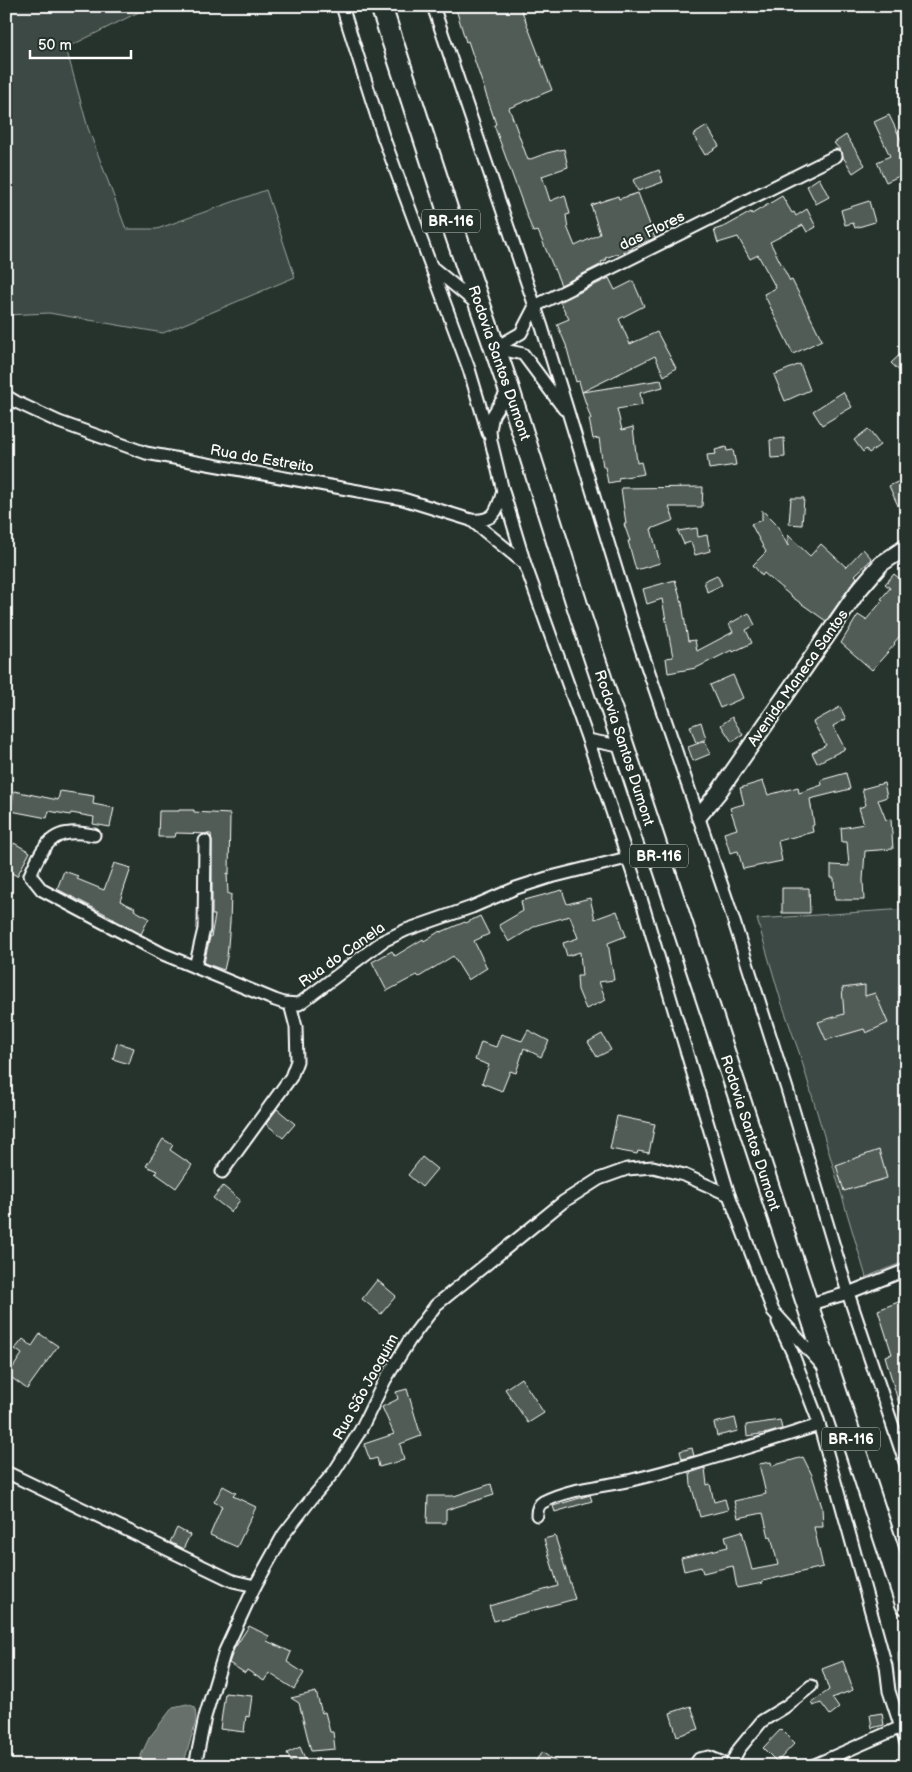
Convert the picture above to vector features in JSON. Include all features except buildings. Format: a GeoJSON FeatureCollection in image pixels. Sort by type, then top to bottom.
{"type":"FeatureCollection","features":[{"type":"Feature","properties":{"kind":"highway","name":"Rodovia Santos Dumont"},"geometry":{"type":"LineString","coordinates":[[381,6],[480,307],[509,389],[659,856],[906,1604]]}},
{"type":"Feature","properties":{"kind":"street"},"geometry":{"type":"LineString","coordinates":[[342,6],[383,136],[469,369],[525,564],[588,740],[640,895],[729,1195],[819,1425],[886,1666],[889,1691],[906,1743]]}},
{"type":"Feature","properties":{"kind":"street"},"geometry":{"type":"LineString","coordinates":[[432,6],[534,306],[637,637],[699,816],[784,1080],[848,1293],[906,1465]]}},
{"type":"Feature","properties":{"kind":"street","name":"das Flores"},"geometry":{"type":"LineString","coordinates":[[534,306],[836,156]]}},
{"type":"Feature","properties":{"kind":"street"},"geometry":{"type":"LineString","coordinates":[[432,267],[480,307]]}},
{"type":"Feature","properties":{"kind":"street"},"geometry":{"type":"LineString","coordinates":[[494,348],[521,333],[534,306]]}},
{"type":"Feature","properties":{"kind":"street"},"geometry":{"type":"LineString","coordinates":[[494,348],[522,354],[569,415]]}},
{"type":"Feature","properties":{"kind":"street"},"geometry":{"type":"LineString","coordinates":[[490,440],[493,415],[509,389]]}},
{"type":"Feature","properties":{"kind":"street","name":"Rua do Estreito"},"geometry":{"type":"LineString","coordinates":[[6,396],[59,422],[146,453],[403,499],[472,520]]}},
{"type":"Feature","properties":{"kind":"street"},"geometry":{"type":"LineString","coordinates":[[472,520],[482,521],[491,518],[498,508],[503,491]]}},
{"type":"Feature","properties":{"kind":"street"},"geometry":{"type":"LineString","coordinates":[[472,520],[525,564]]}},
{"type":"Feature","properties":{"kind":"street","name":"Avenida Maneca Santos"},"geometry":{"type":"LineString","coordinates":[[699,816],[718,793],[858,590],[881,564],[906,547]]}},
{"type":"Feature","properties":{"kind":"street"},"geometry":{"type":"LineString","coordinates":[[588,740],[624,748]]}},
{"type":"Feature","properties":{"kind":"street","name":"Rua do Canela"},"geometry":{"type":"LineString","coordinates":[[94,835],[69,832],[52,838],[40,854],[30,875],[42,890],[163,954],[275,1000],[290,1004],[299,1004],[383,941],[406,930],[547,878],[627,858],[659,856]]}},
{"type":"Feature","properties":{"kind":"street"},"geometry":{"type":"LineString","coordinates":[[195,967],[204,929],[205,840]]}},
{"type":"Feature","properties":{"kind":"street"},"geometry":{"type":"LineString","coordinates":[[222,1172],[291,1077],[297,1061],[296,1028],[290,1004]]}},
{"type":"Feature","properties":{"kind":"street","name":"Rua São Jaoquim"},"geometry":{"type":"LineString","coordinates":[[194,1766],[205,1717],[225,1651],[255,1586],[284,1534],[340,1464],[360,1431],[390,1372],[409,1341],[436,1305],[563,1202],[599,1179],[627,1169],[653,1167],[684,1175],[729,1195]]}},
{"type":"Feature","properties":{"kind":"street"},"geometry":{"type":"LineString","coordinates":[[807,1306],[848,1293],[906,1270]]}},
{"type":"Feature","properties":{"kind":"street"},"geometry":{"type":"LineString","coordinates":[[773,1311],[829,1373]]}},
{"type":"Feature","properties":{"kind":"street"},"geometry":{"type":"LineString","coordinates":[[537,1515],[537,1509],[540,1504],[553,1498],[601,1485],[634,1480],[706,1461],[819,1425]]}},
{"type":"Feature","properties":{"kind":"street"},"geometry":{"type":"LineString","coordinates":[[6,1472],[232,1581],[255,1586]]}},
{"type":"Feature","properties":{"kind":"street"},"geometry":{"type":"LineString","coordinates":[[730,1766],[739,1749],[762,1721],[785,1707],[811,1686]]}},
{"type":"Feature","properties":{"kind":"street"},"geometry":{"type":"LineString","coordinates":[[812,1766],[901,1727]]}},
{"type":"Feature","properties":{"kind":"street"},"geometry":{"type":"LineString","coordinates":[[694,1766],[699,1758],[709,1758],[721,1762],[722,1766]]}},
{"type":"Feature","properties":{"kind":"shaded area"},"geometry":{"type":"Polygon","coordinates":[[[6,6],[151,6],[66,48],[88,128],[126,229],[157,229],[266,190],[295,277],[163,333],[49,313],[6,315],[6,6]]]}},
{"type":"Feature","properties":{"kind":"shaded area"},"geometry":{"type":"Polygon","coordinates":[[[906,909],[906,1261],[866,1277],[800,1055],[781,1001],[757,919],[906,909]]]}},
{"type":"Feature","properties":{"kind":"shaded area"},"geometry":{"type":"Polygon","coordinates":[[[906,1651],[906,1689],[898,1660],[898,1652],[906,1651]]]}},
{"type":"Feature","properties":{"kind":"shaded area"},"geometry":{"type":"Polygon","coordinates":[[[187,1704],[195,1707],[196,1721],[183,1766],[136,1766],[149,1738],[173,1707],[187,1704]]]}}]}
